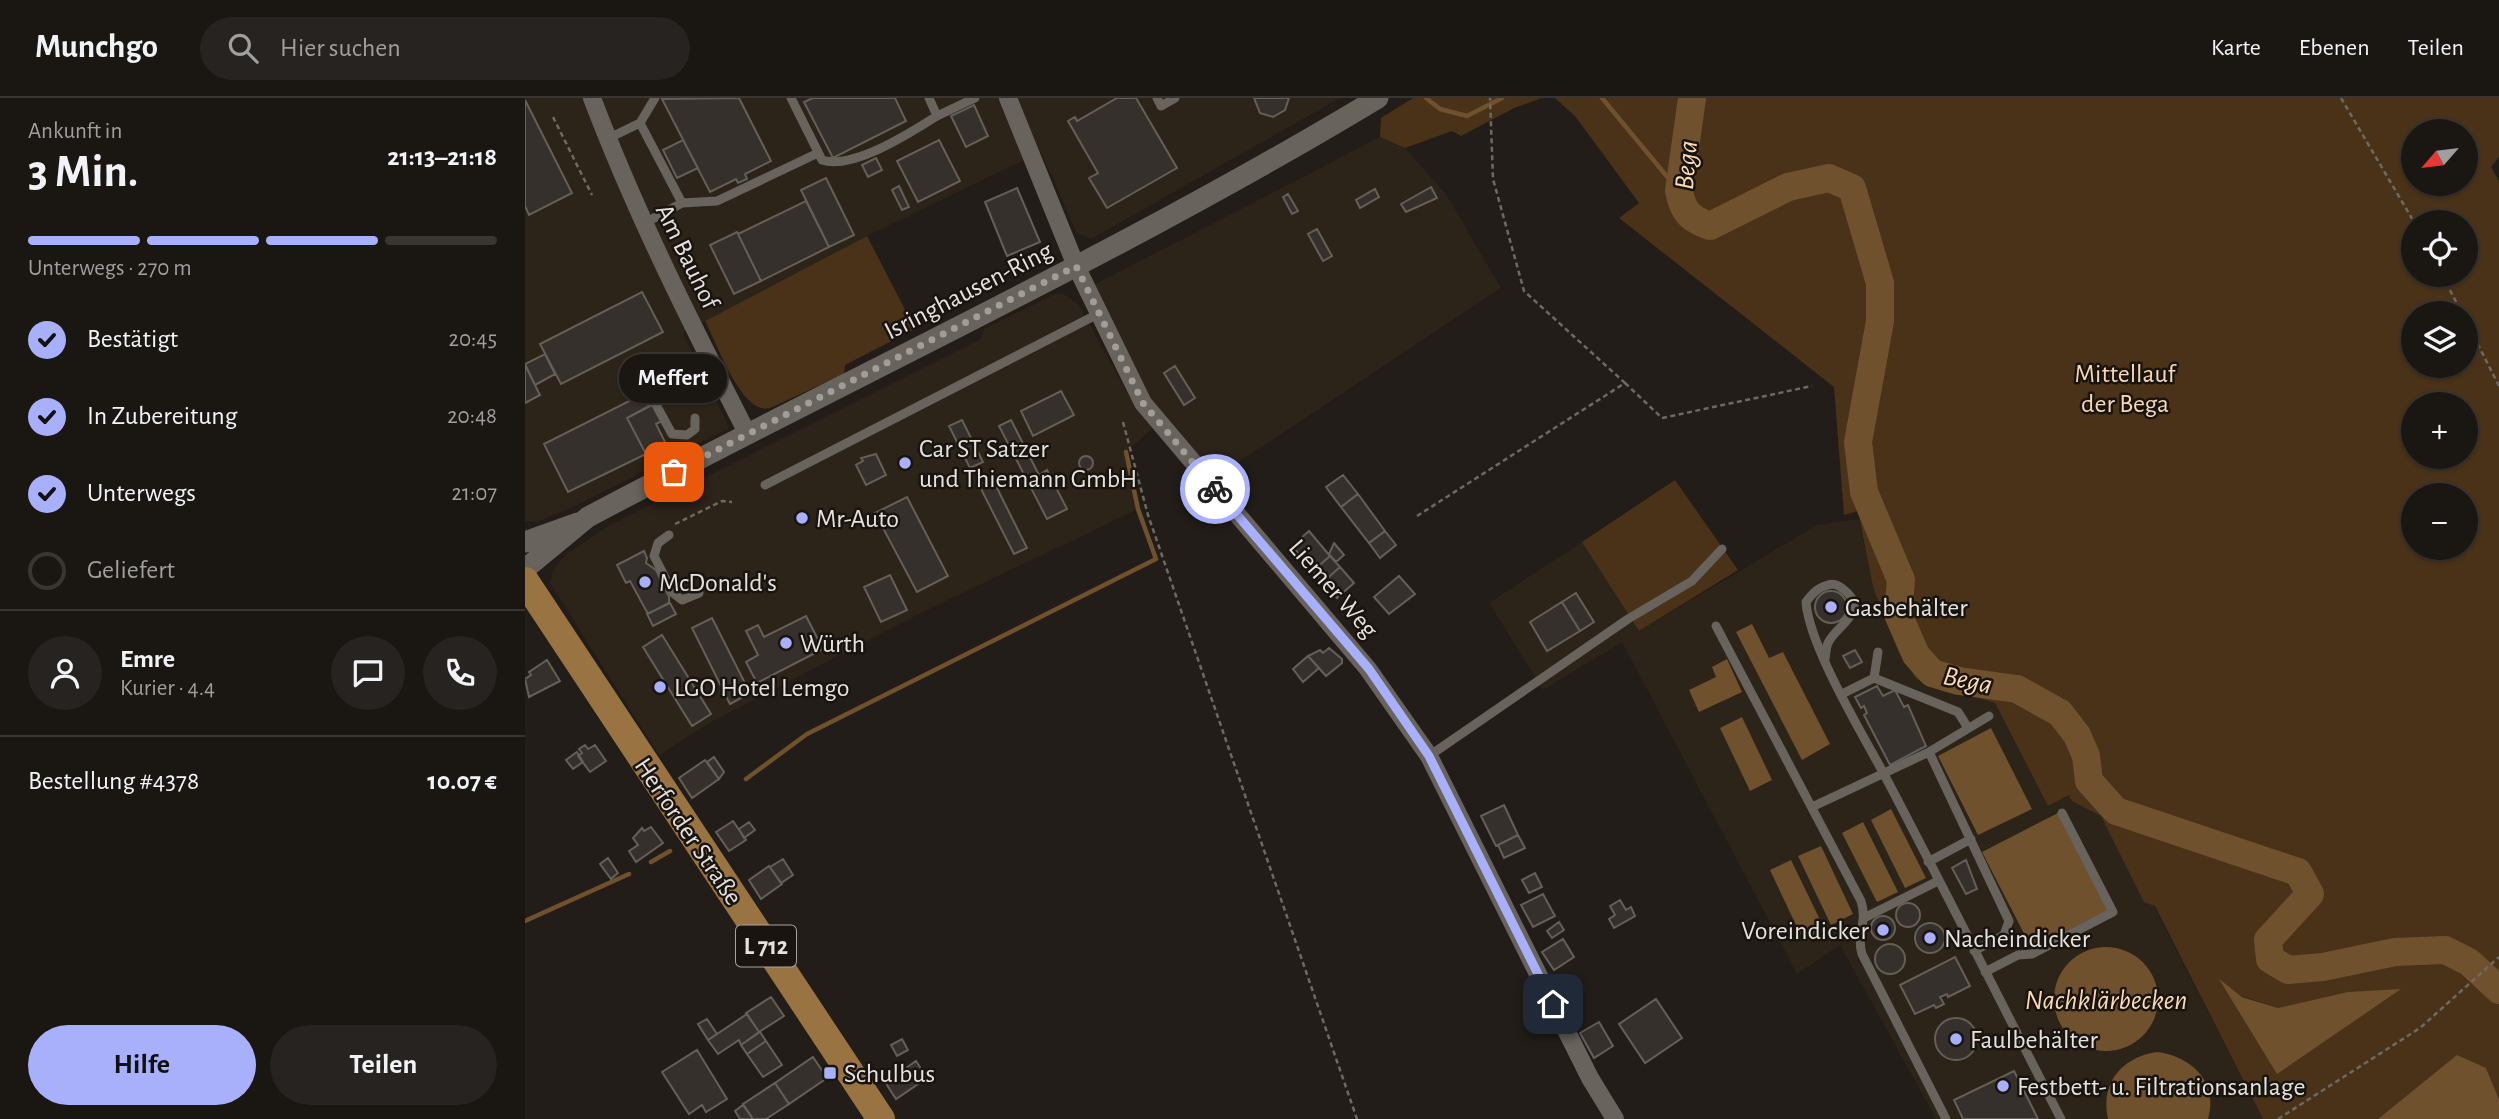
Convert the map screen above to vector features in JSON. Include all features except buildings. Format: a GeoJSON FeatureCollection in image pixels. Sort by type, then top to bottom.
{"type":"FeatureCollection","features":[{"type":"Feature","properties":{"kind":"main road","name":"Herforder Straße"},"geometry":{"type":"LineString","coordinates":[[525,581],[877,1117]]}},
{"type":"Feature","properties":{"kind":"street","name":"Am Bauhof"},"geometry":{"type":"LineString","coordinates":[[592,98],[643,223],[747,433]]}},
{"type":"Feature","properties":{"kind":"street","name":"Liemer Weg"},"geometry":{"type":"LineString","coordinates":[[1008,98],[1076,266],[1126,372],[1153,418],[1369,669],[1429,756],[1590,1078],[1615,1119]]}},
{"type":"Feature","properties":{"kind":"street","name":"Isringhausen-Ring"},"geometry":{"type":"LineString","coordinates":[[525,542],[578,523],[747,433],[1076,266],[1291,151],[1378,98]]}},
{"type":"Feature","properties":{"kind":"street","name":"Isringhausen-Ring"},"geometry":{"type":"LineString","coordinates":[[525,569],[557,546],[578,523]]}},
{"type":"Feature","properties":{"kind":"lane"},"geometry":{"type":"LineString","coordinates":[[607,139],[640,123],[655,98]]}},
{"type":"Feature","properties":{"kind":"lane"},"geometry":{"type":"LineString","coordinates":[[791,98],[822,160],[833,163],[849,161],[914,131],[937,116],[975,98]]}},
{"type":"Feature","properties":{"kind":"lane"},"geometry":{"type":"LineString","coordinates":[[929,98],[937,116]]}},
{"type":"Feature","properties":{"kind":"lane"},"geometry":{"type":"LineString","coordinates":[[1157,98],[1161,106],[1175,98]]}},
{"type":"Feature","properties":{"kind":"lane"},"geometry":{"type":"LineString","coordinates":[[640,123],[682,203]]}},
{"type":"Feature","properties":{"kind":"lane"},"geometry":{"type":"LineString","coordinates":[[643,223],[682,203],[717,201],[818,153]]}},
{"type":"Feature","properties":{"kind":"lane"},"geometry":{"type":"LineString","coordinates":[[765,485],[1098,314]]}},
{"type":"Feature","properties":{"kind":"lane"},"geometry":{"type":"LineString","coordinates":[[643,381],[672,435],[687,435],[695,429],[695,418]]}},
{"type":"Feature","properties":{"kind":"lane"},"geometry":{"type":"LineString","coordinates":[[669,535],[658,543],[654,556],[673,593],[682,600],[699,593]]}},
{"type":"Feature","properties":{"kind":"lane"},"geometry":{"type":"LineString","coordinates":[[1429,756],[1628,619],[1692,581],[1722,550]]}},
{"type":"Feature","properties":{"kind":"lane"},"geometry":{"type":"LineString","coordinates":[[1825,659],[1827,644],[1849,622],[1854,605],[1849,593],[1830,584],[1815,591],[1806,602],[1807,619],[1825,659],[1842,694],[2061,1119]]}},
{"type":"Feature","properties":{"kind":"lane"},"geometry":{"type":"LineString","coordinates":[[1716,626],[1812,807],[1866,917],[1859,942],[1863,954],[1946,1119]]}},
{"type":"Feature","properties":{"kind":"lane"},"geometry":{"type":"LineString","coordinates":[[1874,678],[1878,652]]}},
{"type":"Feature","properties":{"kind":"lane"},"geometry":{"type":"LineString","coordinates":[[1842,694],[1874,678],[1958,712],[1968,728]]}},
{"type":"Feature","properties":{"kind":"lane"},"geometry":{"type":"LineString","coordinates":[[1812,807],[1869,778],[1884,775],[1989,716]]}},
{"type":"Feature","properties":{"kind":"lane"},"geometry":{"type":"LineString","coordinates":[[1929,751],[2010,921],[2004,935],[1974,951]]}},
{"type":"Feature","properties":{"kind":"lane"},"geometry":{"type":"LineString","coordinates":[[1985,972],[2018,955],[2032,954],[2113,912],[2062,813]]}},
{"type":"Feature","properties":{"kind":"lane"},"geometry":{"type":"LineString","coordinates":[[1929,862],[1971,839]]}},
{"type":"Feature","properties":{"kind":"lane"},"geometry":{"type":"LineString","coordinates":[[1866,917],[1938,881]]}},
{"type":"Feature","properties":{"kind":"path"},"geometry":{"type":"LineString","coordinates":[[1490,98],[1493,179],[1524,291],[1663,418],[1812,386]]}},
{"type":"Feature","properties":{"kind":"path"},"geometry":{"type":"LineString","coordinates":[[2341,98],[2407,210]]}},
{"type":"Feature","properties":{"kind":"path"},"geometry":{"type":"LineString","coordinates":[[553,117],[592,195]]}},
{"type":"Feature","properties":{"kind":"path"},"geometry":{"type":"LineString","coordinates":[[2478,345],[2499,386]]}},
{"type":"Feature","properties":{"kind":"path"},"geometry":{"type":"LineString","coordinates":[[1417,516],[1625,383]]}},
{"type":"Feature","properties":{"kind":"path"},"geometry":{"type":"LineString","coordinates":[[1123,422],[1136,478],[1357,1119]]}},
{"type":"Feature","properties":{"kind":"path"},"geometry":{"type":"LineString","coordinates":[[669,535],[672,526],[722,501],[732,502]]}},
{"type":"Feature","properties":{"kind":"path"},"geometry":{"type":"LineString","coordinates":[[2278,1119],[2420,1027],[2499,957]]}},
{"type":"Feature","properties":{"kind":"shaded area"},"geometry":{"type":"Polygon","coordinates":[[[525,98],[1340,98],[1091,239],[1076,232],[1041,152],[867,236],[705,321],[683,333],[729,428],[577,505],[537,522],[525,521],[525,98]]]}},
{"type":"Feature","properties":{"kind":"shaded area"},"geometry":{"type":"Polygon","coordinates":[[[1380,137],[1405,148],[1446,194],[1501,288],[1216,477],[1151,402],[1092,286],[1380,137]]]}},
{"type":"Feature","properties":{"kind":"shaded area"},"geometry":{"type":"Polygon","coordinates":[[[1055,294],[1064,294],[1079,305],[1128,394],[1152,429],[1126,452],[1138,509],[921,613],[713,721],[659,755],[550,583],[553,571],[564,556],[608,526],[981,339],[984,329],[1055,294]]]}},
{"type":"Feature","properties":{"kind":"shaded area"},"geometry":{"type":"Polygon","coordinates":[[[1859,519],[1873,587],[1916,679],[1995,703],[2048,806],[2091,783],[2263,1119],[1936,1119],[1840,945],[1797,974],[1622,642],[1543,690],[1489,603],[1582,542],[1639,631],[1817,525],[1859,519]]]}},
{"type":"Feature","properties":{"kind":"green space"},"geometry":{"type":"Polygon","coordinates":[[[1413,98],[1542,98],[1514,108],[1461,136],[1452,131],[1405,148],[1380,137],[1381,118],[1413,98]]]}},
{"type":"Feature","properties":{"kind":"green space","name":"Mittellauf der Bega"},"geometry":{"type":"Polygon","coordinates":[[[1555,98],[2499,98],[2499,157],[2491,167],[2499,181],[2499,1099],[2486,1068],[2408,1096],[2378,1119],[2263,1119],[2155,906],[2144,902],[2101,816],[2072,801],[2069,795],[2048,806],[1995,703],[1916,679],[1899,653],[1873,587],[1858,511],[1844,515],[1834,387],[1619,218],[1639,203],[1575,116],[1555,98]],[[2238,995],[2277,1073],[2278,1008],[2238,995]]]}},
{"type":"Feature","properties":{"kind":"green space"},"geometry":{"type":"Polygon","coordinates":[[[867,236],[915,329],[845,365],[844,374],[770,408],[760,407],[750,401],[731,376],[705,321],[867,236]]]}},
{"type":"Feature","properties":{"kind":"green space"},"geometry":{"type":"Polygon","coordinates":[[[1675,480],[1738,570],[1639,631],[1582,542],[1675,480]]]}},
{"type":"Feature","properties":{"kind":"water"},"geometry":{"type":"Polygon","coordinates":[[[1752,624],[1769,658],[1783,652],[1830,744],[1802,760],[1736,632],[1752,624]]]}},
{"type":"Feature","properties":{"kind":"water"},"geometry":{"type":"Polygon","coordinates":[[[1727,659],[1742,692],[1699,712],[1689,690],[1716,677],[1712,667],[1727,659]]]}},
{"type":"Feature","properties":{"kind":"water"},"geometry":{"type":"Polygon","coordinates":[[[1742,717],[1772,780],[1750,791],[1720,728],[1742,717]]]}},
{"type":"Feature","properties":{"kind":"water"},"geometry":{"type":"Polygon","coordinates":[[[1991,728],[2032,809],[1978,835],[1938,756],[1991,728]]]}},
{"type":"Feature","properties":{"kind":"water"},"geometry":{"type":"Polygon","coordinates":[[[1891,809],[1926,878],[1905,888],[1871,820],[1891,809]]]}},
{"type":"Feature","properties":{"kind":"water"},"geometry":{"type":"Polygon","coordinates":[[[2058,813],[2108,910],[2032,949],[1982,852],[2058,813]]]}},
{"type":"Feature","properties":{"kind":"water"},"geometry":{"type":"Polygon","coordinates":[[[1863,822],[1898,892],[1877,902],[1842,833],[1863,822]]]}},
{"type":"Feature","properties":{"kind":"water"},"geometry":{"type":"Polygon","coordinates":[[[1821,846],[1853,914],[1831,925],[1798,856],[1821,846]]]}},
{"type":"Feature","properties":{"kind":"water"},"geometry":{"type":"Polygon","coordinates":[[[1791,860],[1826,932],[1804,942],[1770,870],[1791,860]]]}},
{"type":"Feature","properties":{"kind":"water","name":"Nachklärbecken"},"geometry":{"type":"Polygon","coordinates":[[[2106,947],[2126,951],[2143,962],[2154,979],[2158,999],[2154,1019],[2143,1036],[2126,1047],[2106,1051],[2086,1047],[2069,1036],[2058,1019],[2054,999],[2058,979],[2069,962],[2086,951],[2106,947]]]}},
{"type":"Feature","properties":{"kind":"water"},"geometry":{"type":"Polygon","coordinates":[[[2219,979],[2242,997],[2278,1008],[2348,992],[2401,989],[2277,1074],[2219,979]]]}},
{"type":"Feature","properties":{"kind":"water","name":"Nachklärbecken"},"geometry":{"type":"Polygon","coordinates":[[[2157,1052],[2181,1059],[2199,1073],[2209,1093],[2208,1119],[2108,1119],[2107,1094],[2116,1074],[2133,1060],[2157,1052]]]}},
{"type":"Feature","properties":{"kind":"water"},"geometry":{"type":"Polygon","coordinates":[[[2457,1055],[2486,1068],[2499,1099],[2499,1119],[2378,1119],[2457,1055]]]}},
{"type":"Feature","properties":{"kind":"waterway"},"geometry":{"type":"LineString","coordinates":[[1426,98],[1440,109],[1467,116],[1502,98]]}},
{"type":"Feature","properties":{"kind":"waterway"},"geometry":{"type":"LineString","coordinates":[[1602,98],[1679,191]]}},
{"type":"Feature","properties":{"kind":"waterway","name":"Bega"},"geometry":{"type":"LineString","coordinates":[[1692,98],[1679,191],[1685,209],[1697,221],[1710,226],[1788,187],[1829,178],[1852,188],[1880,283],[1880,321],[1858,442],[1864,492],[1901,580],[1898,614],[1916,655],[1932,673],[1959,681],[2017,689],[2060,713],[2077,735],[2086,756],[2089,781],[2116,811],[2298,872],[2310,894],[2268,940],[2270,959],[2288,970],[2323,967],[2395,952],[2445,950],[2469,962],[2499,990]]}},
{"type":"Feature","properties":{"kind":"waterway"},"geometry":{"type":"LineString","coordinates":[[746,779],[807,734],[1156,559],[1138,509],[1126,452]]}},
{"type":"Feature","properties":{"kind":"waterway"},"geometry":{"type":"LineString","coordinates":[[651,862],[670,851]]}},
{"type":"Feature","properties":{"kind":"waterway"},"geometry":{"type":"LineString","coordinates":[[525,921],[629,874]]}},
{"type":"Feature","properties":{"kind":"way so far"},"geometry":{"type":"LineString","coordinates":[[674,472],[1076,266],[1143,403],[1215,489]]}},
{"type":"Feature","properties":{"kind":"place","name":"Car ST Satzer und Thiemann GmbH"},"geometry":{"type":"Point","coordinates":[905,463]}},
{"type":"Feature","properties":{"kind":"place","name":"Meffert"},"geometry":{"type":"Point","coordinates":[674,472]}},
{"type":"Feature","properties":{"kind":"place","name":"Mr-Auto"},"geometry":{"type":"Point","coordinates":[802,518]}},
{"type":"Feature","properties":{"kind":"place","name":"McDonald's"},"geometry":{"type":"Point","coordinates":[645,582]}},
{"type":"Feature","properties":{"kind":"place","name":"Gasbehälter"},"geometry":{"type":"Point","coordinates":[1831,607]}},
{"type":"Feature","properties":{"kind":"place","name":"Würth"},"geometry":{"type":"Point","coordinates":[786,643]}},
{"type":"Feature","properties":{"kind":"place","name":"LGO Hotel Lemgo"},"geometry":{"type":"Point","coordinates":[660,687]}},
{"type":"Feature","properties":{"kind":"place","name":"Voreindicker"},"geometry":{"type":"Point","coordinates":[1883,930]}},
{"type":"Feature","properties":{"kind":"place","name":"Nacheindicker"},"geometry":{"type":"Point","coordinates":[1930,938]}},
{"type":"Feature","properties":{"kind":"place","name":"Faulbehälter"},"geometry":{"type":"Point","coordinates":[1956,1039]}},
{"type":"Feature","properties":{"kind":"place","name":"Schulbus"},"geometry":{"type":"Point","coordinates":[830,1073]}},
{"type":"Feature","properties":{"kind":"place","name":"Festbett- u. Filtrationsanlage"},"geometry":{"type":"Point","coordinates":[2003,1086]}},
{"type":"Feature","properties":{"kind":"route"},"geometry":{"type":"LineString","coordinates":[[1215,489],[1369,669],[1429,756],[1553,1004]]}}]}
